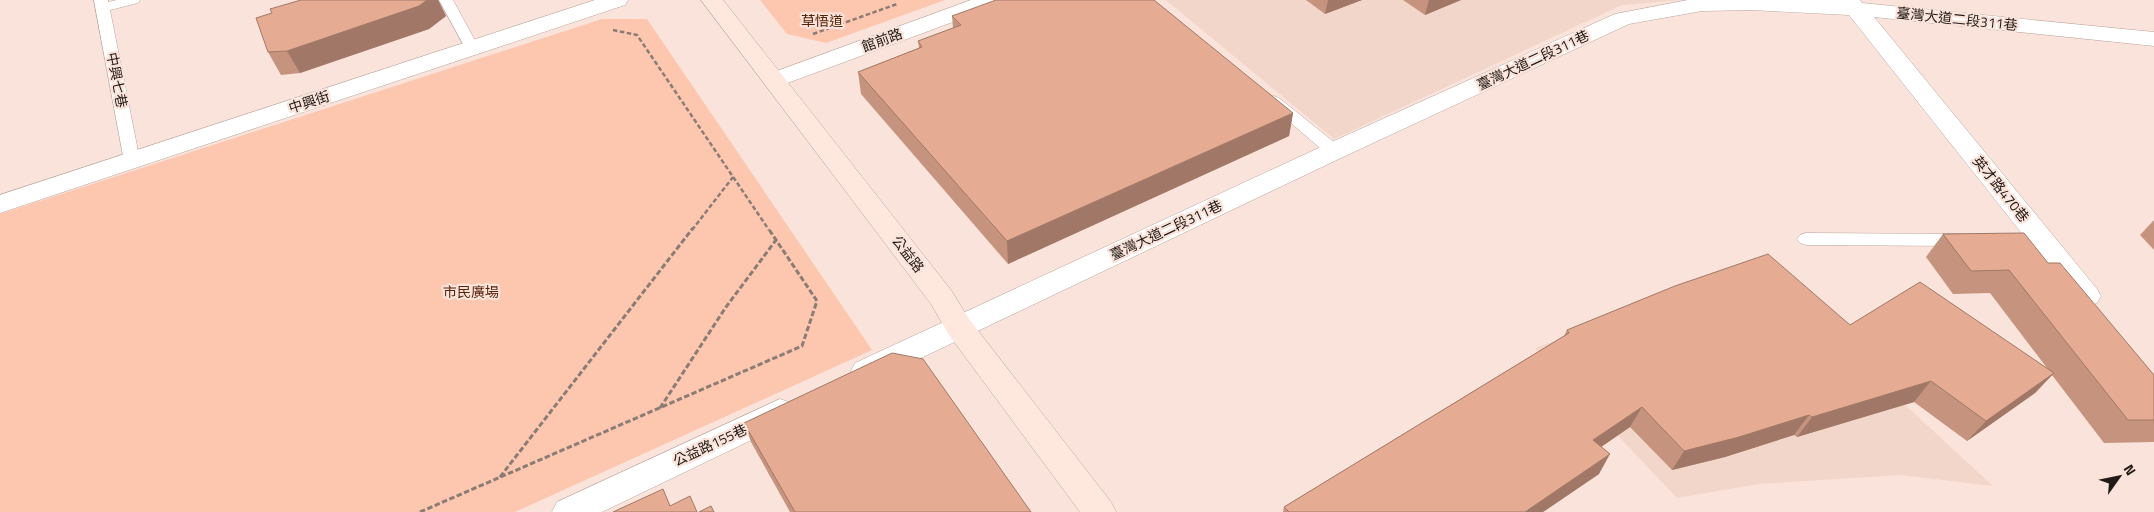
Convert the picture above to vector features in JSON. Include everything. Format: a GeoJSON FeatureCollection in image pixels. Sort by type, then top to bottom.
{"type":"FeatureCollection","features":[{"type":"Feature","properties":{"kind":"main road","name":"公益路"},"geometry":{"type":"LineString","coordinates":[[712,0],[941,297],[959,327],[1099,512]]}},
{"type":"Feature","properties":{"kind":"street","name":"中興街"},"geometry":{"type":"LineString","coordinates":[[0,204],[618,0]]}},
{"type":"Feature","properties":{"kind":"street","name":"館前路"},"geometry":{"type":"LineString","coordinates":[[774,80],[991,0]]}},
{"type":"Feature","properties":{"kind":"street","name":"臺灣大道二段311巷"},"geometry":{"type":"LineString","coordinates":[[959,327],[1334,151],[1623,19],[1702,4],[1852,5],[2154,39]]}},
{"type":"Feature","properties":{"kind":"street","name":"英才路470巷"},"geometry":{"type":"LineString","coordinates":[[1852,5],[2033,241],[2103,315]]}},
{"type":"Feature","properties":{"kind":"street"},"geometry":{"type":"LineString","coordinates":[[844,381],[959,327]]}},
{"type":"Feature","properties":{"kind":"street","name":"公益路155巷"},"geometry":{"type":"LineString","coordinates":[[569,512],[809,398]]}},
{"type":"Feature","properties":{"kind":"lane"},"geometry":{"type":"LineString","coordinates":[[102,4],[133,0]]}},
{"type":"Feature","properties":{"kind":"lane"},"geometry":{"type":"LineString","coordinates":[[446,0],[472,48]]}},
{"type":"Feature","properties":{"kind":"lane","name":"中興七巷"},"geometry":{"type":"LineString","coordinates":[[102,4],[132,161]]}},
{"type":"Feature","properties":{"kind":"lane"},"geometry":{"type":"LineString","coordinates":[[1266,94],[1334,151]]}},
{"type":"Feature","properties":{"kind":"lane"},"geometry":{"type":"LineString","coordinates":[[1806,239],[1984,240]]}},
{"type":"Feature","properties":{"kind":"path"},"geometry":{"type":"LineString","coordinates":[[813,34],[901,3]]}},
{"type":"Feature","properties":{"kind":"path"},"geometry":{"type":"LineString","coordinates":[[420,512],[802,346],[817,301],[637,35],[610,29]]}},
{"type":"Feature","properties":{"kind":"path"},"geometry":{"type":"LineString","coordinates":[[500,478],[733,177]]}},
{"type":"Feature","properties":{"kind":"path"},"geometry":{"type":"LineString","coordinates":[[660,408],[726,307],[776,240]]}},
{"type":"Feature","properties":{"kind":"shaded area"},"geometry":{"type":"Polygon","coordinates":[[[1166,0],[1681,0],[1622,5],[1334,139],[1166,0]]]}},
{"type":"Feature","properties":{"kind":"shaded area"},"geometry":{"type":"Polygon","coordinates":[[[1757,268],[1993,486],[1900,475],[1758,484],[1677,498],[1535,348],[1757,268]]]}},
{"type":"Feature","properties":{"kind":"green space","name":"草悟道"},"geometry":{"type":"Polygon","coordinates":[[[760,0],[945,0],[826,43],[787,34],[760,0]]]}},
{"type":"Feature","properties":{"kind":"green space","name":"市民廣場"},"geometry":{"type":"Polygon","coordinates":[[[602,19],[647,19],[872,350],[515,512],[0,512],[0,214],[602,19]]]}},
{"type":"Feature","properties":{"kind":"building"},"geometry":{"type":"Polygon","coordinates":[[[301,0],[427,0],[419,6],[287,51],[268,52],[256,18],[272,13],[270,9],[301,0]]]}},
{"type":"Feature","properties":{"kind":"building"},"geometry":{"type":"Polygon","coordinates":[[[996,0],[1154,0],[1293,113],[1007,241],[858,72],[922,47],[918,41],[961,25],[952,16],[996,0]]]}},
{"type":"Feature","properties":{"kind":"building"},"geometry":{"type":"Polygon","coordinates":[[[2024,233],[2048,263],[2060,263],[2154,375],[2154,420],[2128,420],[2009,270],[1971,271],[1943,234],[2024,233]]]}},
{"type":"Feature","properties":{"kind":"building"},"geometry":{"type":"Polygon","coordinates":[[[1768,254],[1850,325],[1920,282],[2054,373],[1986,421],[1931,381],[1812,417],[1809,415],[1739,437],[1684,451],[1642,407],[1593,440],[1610,454],[1525,512],[1289,512],[1284,507],[1569,333],[1567,330],[1675,286],[1768,254]]]}},
{"type":"Feature","properties":{"kind":"building"},"geometry":{"type":"Polygon","coordinates":[[[892,353],[923,359],[1031,512],[795,512],[744,423],[892,353]]]}},
{"type":"Feature","properties":{"kind":"building"},"geometry":{"type":"Polygon","coordinates":[[[663,489],[670,506],[690,496],[697,512],[613,512],[663,489]]]}},
{"type":"Feature","properties":{"kind":"building"},"geometry":{"type":"Polygon","coordinates":[[[711,506],[714,512],[699,512],[711,506]]]}}]}
